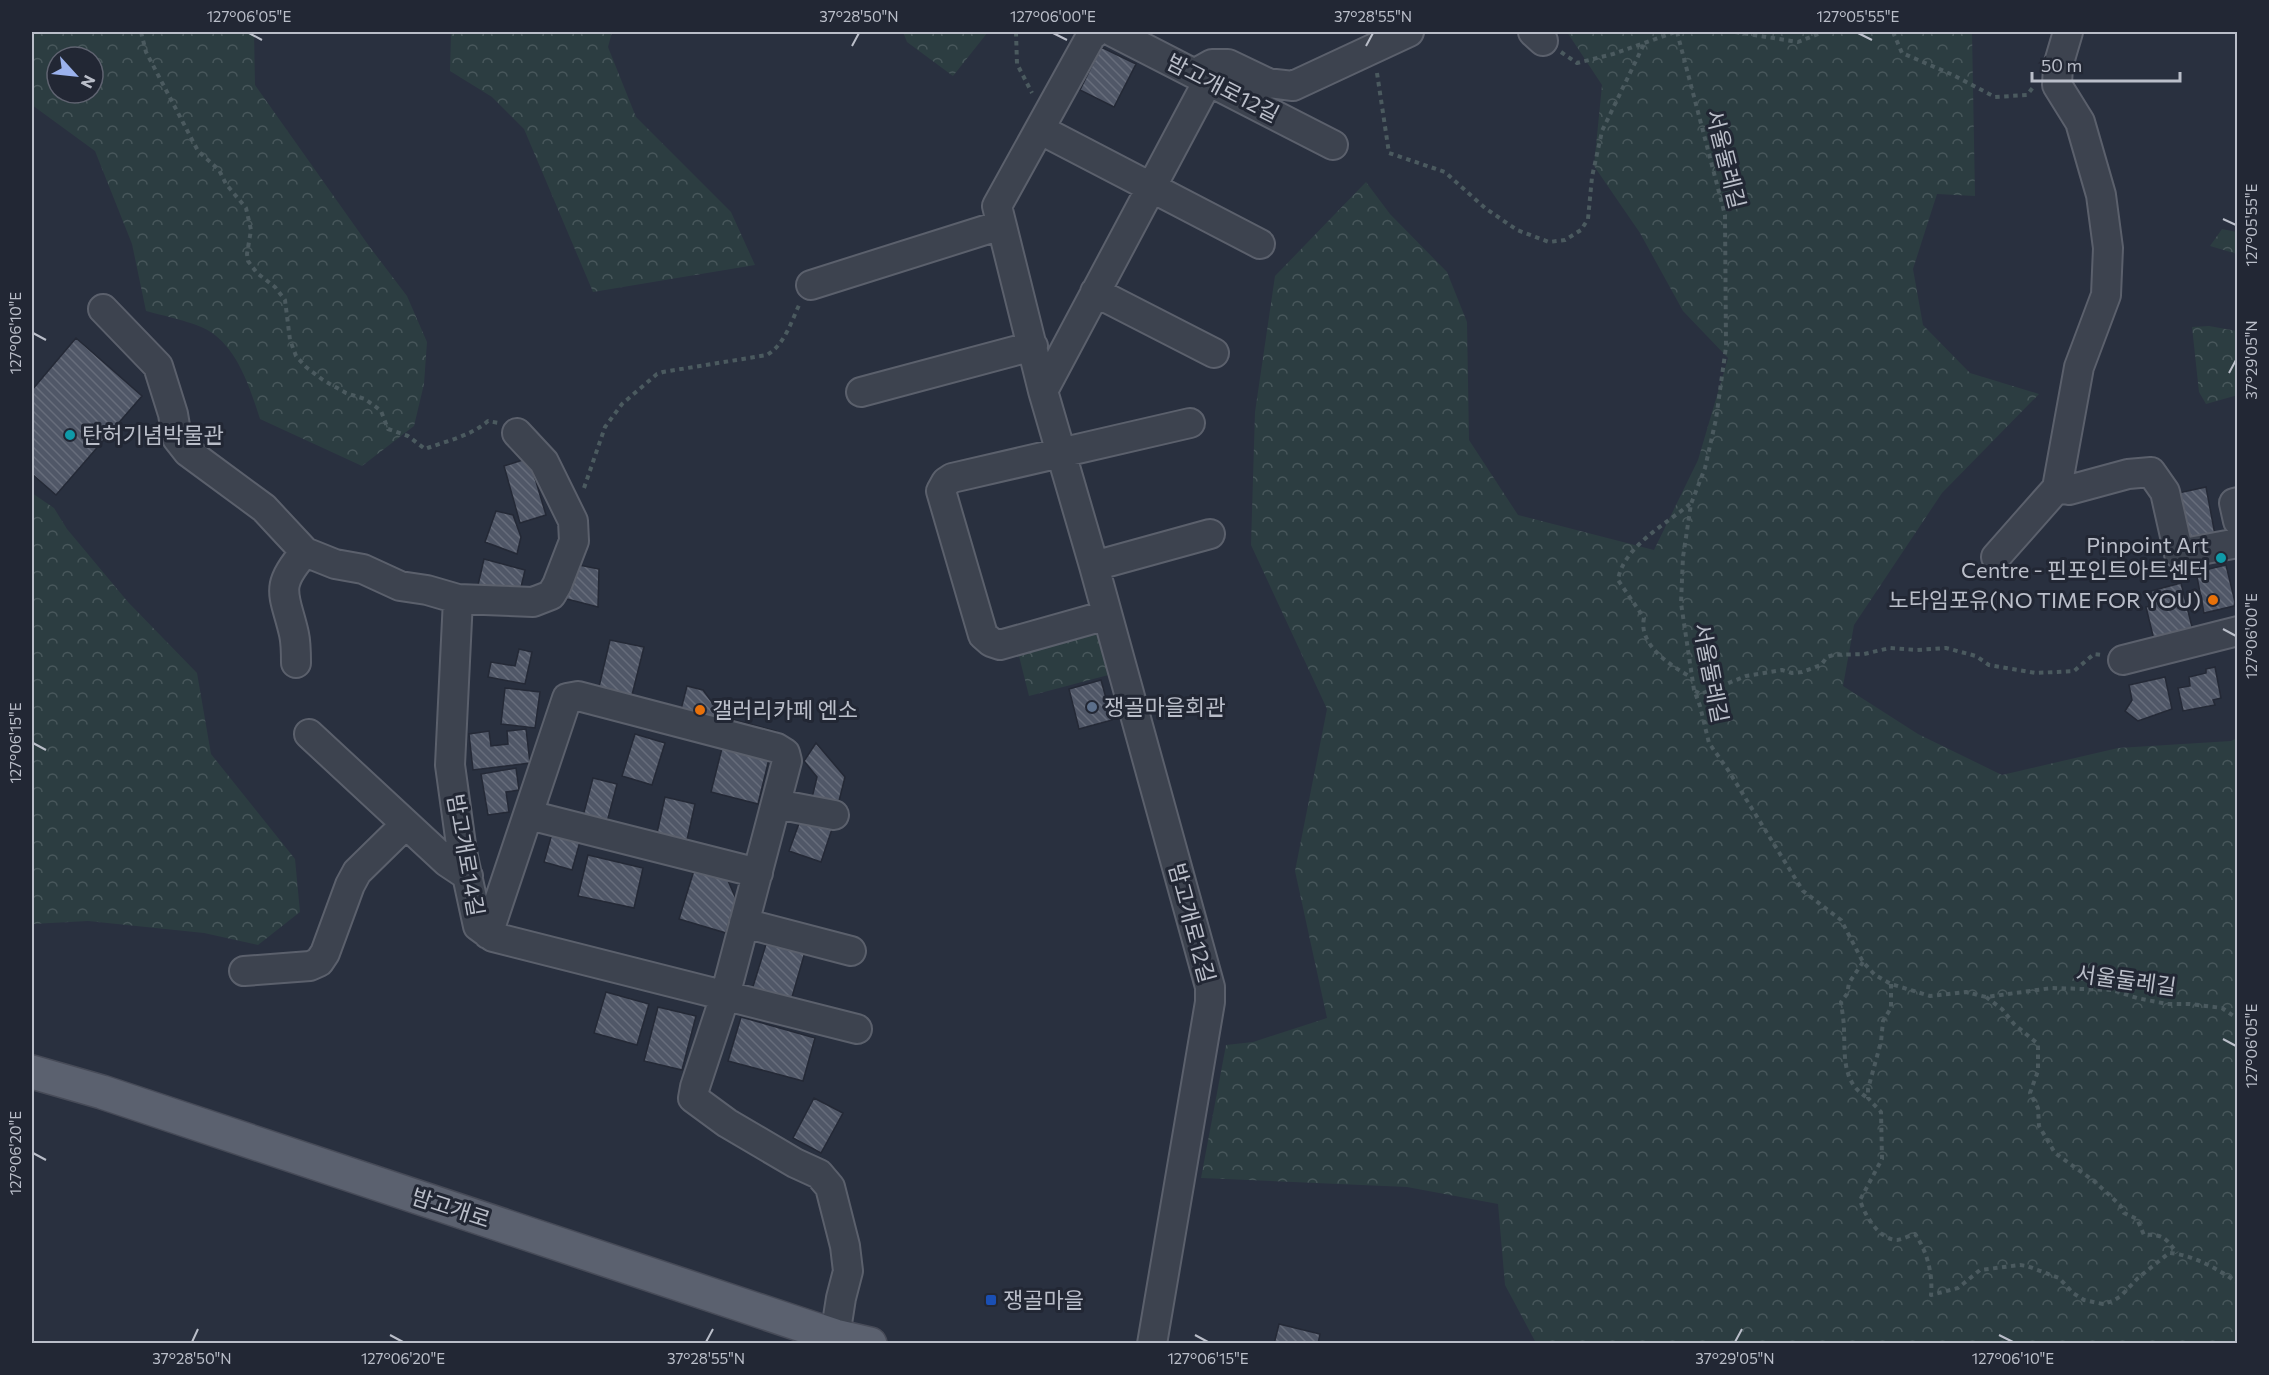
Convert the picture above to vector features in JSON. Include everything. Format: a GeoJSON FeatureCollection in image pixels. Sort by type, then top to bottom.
{"type":"FeatureCollection","features":[{"type":"Feature","properties":{"kind":"main road","name":"밤고개로"},"geometry":{"type":"LineString","coordinates":[[32,1072],[102,1092],[835,1341],[870,1344]]}},
{"type":"Feature","properties":{"kind":"street","name":"밤고개로12길"},"geometry":{"type":"LineString","coordinates":[[1096,32],[1091,36],[997,206],[1043,391],[1094,566],[1210,987],[1210,1002],[1152,1344]]}},
{"type":"Feature","properties":{"kind":"street","name":"밤고개로12길"},"geometry":{"type":"LineString","coordinates":[[1113,32],[1333,145]]}},
{"type":"Feature","properties":{"kind":"street"},"geometry":{"type":"LineString","coordinates":[[1043,391],[1152,187],[1202,76],[1212,64],[1228,64],[1268,84],[1293,86],[1409,32]]}},
{"type":"Feature","properties":{"kind":"street"},"geometry":{"type":"LineString","coordinates":[[1996,557],[2057,488],[2079,366],[2106,295],[2108,248],[2101,195],[2080,122],[2057,85],[2058,66],[2065,42]]}},
{"type":"Feature","properties":{"kind":"street"},"geometry":{"type":"LineString","coordinates":[[1043,125],[1152,187],[1260,244]]}},
{"type":"Feature","properties":{"kind":"street"},"geometry":{"type":"LineString","coordinates":[[811,285],[1001,225]]}},
{"type":"Feature","properties":{"kind":"street"},"geometry":{"type":"LineString","coordinates":[[1095,292],[1214,353]]}},
{"type":"Feature","properties":{"kind":"street"},"geometry":{"type":"LineString","coordinates":[[103,309],[158,366],[173,414],[177,438],[188,452],[264,508],[305,552],[335,564],[363,569],[400,586],[427,590],[458,599],[533,602],[551,595],[574,541],[573,521],[544,462],[517,433]]}},
{"type":"Feature","properties":{"kind":"street"},"geometry":{"type":"LineString","coordinates":[[861,392],[1033,346]]}},
{"type":"Feature","properties":{"kind":"street"},"geometry":{"type":"LineString","coordinates":[[1107,615],[1000,645],[991,642],[983,634],[941,491],[952,477],[1190,423]]}},
{"type":"Feature","properties":{"kind":"street"},"geometry":{"type":"LineString","coordinates":[[2057,488],[2069,490],[2128,474],[2151,472],[2165,492],[2179,554],[2238,543]]}},
{"type":"Feature","properties":{"kind":"street"},"geometry":{"type":"LineString","coordinates":[[2238,502],[2234,503],[2238,521]]}},
{"type":"Feature","properties":{"kind":"street"},"geometry":{"type":"LineString","coordinates":[[1094,566],[1210,534]]}},
{"type":"Feature","properties":{"kind":"street"},"geometry":{"type":"LineString","coordinates":[[296,663],[294,635],[283,599],[284,584],[294,565],[305,552]]}},
{"type":"Feature","properties":{"kind":"street","name":"밤고개로14길"},"geometry":{"type":"LineString","coordinates":[[458,599],[450,765],[478,926],[488,934],[857,1029]]}},
{"type":"Feature","properties":{"kind":"street"},"geometry":{"type":"LineString","coordinates":[[2123,660],[2238,631]]}},
{"type":"Feature","properties":{"kind":"street"},"geometry":{"type":"LineString","coordinates":[[488,934],[567,699],[578,696],[777,748],[785,753],[787,761],[758,873],[725,996],[693,1098],[727,1124],[819,1174],[830,1186],[845,1246],[848,1271],[841,1298],[835,1341]]}},
{"type":"Feature","properties":{"kind":"street"},"geometry":{"type":"LineString","coordinates":[[309,734],[447,862],[468,876]]}},
{"type":"Feature","properties":{"kind":"street"},"geometry":{"type":"LineString","coordinates":[[776,804],[834,815]]}},
{"type":"Feature","properties":{"kind":"street"},"geometry":{"type":"LineString","coordinates":[[529,815],[758,873]]}},
{"type":"Feature","properties":{"kind":"street"},"geometry":{"type":"LineString","coordinates":[[244,971],[310,966],[320,962],[357,872],[406,824]]}},
{"type":"Feature","properties":{"kind":"street"},"geometry":{"type":"LineString","coordinates":[[744,924],[851,951]]}},
{"type":"Feature","properties":{"kind":"path"},"geometry":{"type":"LineString","coordinates":[[141,32],[146,52],[198,151],[219,170],[226,184],[246,208],[251,230],[248,261],[285,300],[290,340],[296,356],[306,367],[346,393],[364,399],[376,407],[388,429],[408,436],[425,449],[453,441],[460,435],[479,429],[488,421],[494,421],[517,433]]}},
{"type":"Feature","properties":{"kind":"path"},"geometry":{"type":"LineString","coordinates":[[1016,32],[1017,64],[1027,81],[1043,125]]}},
{"type":"Feature","properties":{"kind":"path"},"geometry":{"type":"LineString","coordinates":[[1538,36],[1577,63],[1613,54],[1676,32]]}},
{"type":"Feature","properties":{"kind":"path","name":"서울둘레길"},"geometry":{"type":"LineString","coordinates":[[1676,32],[1725,215],[1726,347],[1716,420],[1705,468],[1691,504],[1683,557],[1681,603],[1694,690],[1700,705],[1708,743],[1760,819],[1803,891],[1841,920],[1863,962],[1875,975],[1891,984],[1930,996],[1966,992],[1986,997],[2052,988],[2112,990],[2167,1004],[2222,1008],[2238,1019]]}},
{"type":"Feature","properties":{"kind":"path"},"geometry":{"type":"LineString","coordinates":[[1735,32],[1798,42],[1823,32]]}},
{"type":"Feature","properties":{"kind":"path"},"geometry":{"type":"LineString","coordinates":[[1893,32],[1902,53],[1953,75],[1995,97],[2027,95],[2065,42]]}},
{"type":"Feature","properties":{"kind":"path"},"geometry":{"type":"LineString","coordinates":[[1373,48],[1389,153],[1445,172],[1485,208],[1517,230],[1550,242],[1565,240],[1581,230],[1588,219],[1592,177],[1602,131],[1645,42]]}},
{"type":"Feature","properties":{"kind":"path"},"geometry":{"type":"LineString","coordinates":[[573,521],[605,427],[622,404],[657,374],[767,355],[777,349],[804,294],[811,285]]}},
{"type":"Feature","properties":{"kind":"path"},"geometry":{"type":"LineString","coordinates":[[1691,504],[1656,529],[1637,547],[1620,569],[1618,580],[1644,618],[1641,628],[1649,644],[1672,666],[1692,678]]}},
{"type":"Feature","properties":{"kind":"path"},"geometry":{"type":"LineString","coordinates":[[1694,690],[1701,694],[1746,676],[1782,670],[1792,673],[1802,672],[1821,665],[1827,657],[1864,654],[1890,648],[1917,650],[1946,648],[1976,656],[1989,665],[2036,673],[2074,671],[2094,654],[2123,660]]}},
{"type":"Feature","properties":{"kind":"path"},"geometry":{"type":"LineString","coordinates":[[1863,962],[1849,983],[1847,994],[1840,1002],[1849,1079],[1854,1088],[1868,1098],[1881,1112],[1882,1159],[1860,1200],[1863,1210],[1883,1235],[1898,1240],[1915,1234],[1920,1241],[1932,1278],[1931,1295],[1959,1288],[1980,1270],[2020,1265],[2059,1278],[2073,1293],[2084,1300],[2103,1304],[2121,1296],[2138,1278],[2169,1253],[2207,1265],[2238,1282]]}},
{"type":"Feature","properties":{"kind":"path"},"geometry":{"type":"LineString","coordinates":[[1868,1098],[1868,1089],[1881,1042],[1882,1021],[1891,1008],[1891,984]]}},
{"type":"Feature","properties":{"kind":"path"},"geometry":{"type":"LineString","coordinates":[[1986,997],[2002,1009],[2014,1024],[2037,1044],[2038,1071],[2030,1094],[2038,1108],[2039,1126],[2055,1154],[2094,1181],[2120,1205],[2124,1213],[2137,1219],[2144,1234],[2157,1234],[2165,1238],[2177,1254]]}},
{"type":"Feature","properties":{"kind":"green space"},"geometry":{"type":"Polygon","coordinates":[[[32,32],[254,32],[255,85],[407,296],[427,342],[424,384],[414,426],[362,466],[260,419],[242,370],[228,348],[219,339],[196,325],[146,311],[132,244],[95,151],[32,105],[32,32]]]}},
{"type":"Feature","properties":{"kind":"green space"},"geometry":{"type":"Polygon","coordinates":[[[451,32],[612,32],[608,47],[636,117],[731,212],[755,265],[593,292],[524,129],[492,97],[450,71],[451,32]]]}},
{"type":"Feature","properties":{"kind":"green space"},"geometry":{"type":"Polygon","coordinates":[[[903,32],[988,32],[953,76],[907,42],[903,32]]]}},
{"type":"Feature","properties":{"kind":"green space"},"geometry":{"type":"Polygon","coordinates":[[[1567,32],[1972,32],[1975,196],[1937,194],[1913,269],[1923,325],[1970,373],[2039,394],[1942,493],[1854,625],[1843,686],[1918,734],[2002,775],[2118,748],[2231,741],[2237,738],[2237,1343],[1536,1343],[1505,1285],[1498,1204],[1407,1187],[1201,1178],[1226,1045],[1253,1042],[1327,1018],[1295,871],[1327,709],[1251,545],[1255,412],[1275,276],[1366,182],[1390,214],[1447,272],[1467,322],[1469,440],[1518,515],[1654,550],[1698,460],[1728,358],[1683,311],[1640,233],[1594,166],[1602,85],[1567,32]]]}},
{"type":"Feature","properties":{"kind":"green space"},"geometry":{"type":"Polygon","coordinates":[[[2222,229],[2237,232],[2237,254],[2210,246],[2222,229]]]}},
{"type":"Feature","properties":{"kind":"green space"},"geometry":{"type":"Polygon","coordinates":[[[2209,326],[2237,331],[2238,395],[2206,404],[2199,392],[2192,327],[2209,326]]]}},
{"type":"Feature","properties":{"kind":"green space"},"geometry":{"type":"Polygon","coordinates":[[[32,493],[54,508],[67,529],[128,602],[197,673],[211,754],[295,859],[300,912],[258,945],[204,933],[88,921],[32,924],[32,493]]]}},
{"type":"Feature","properties":{"kind":"green space"},"geometry":{"type":"Polygon","coordinates":[[[1105,629],[1116,673],[1029,696],[1018,652],[1105,629]]]}},
{"type":"Feature","properties":{"kind":"building"},"geometry":{"type":"Polygon","coordinates":[[[1101,47],[1136,64],[1114,107],[1080,90],[1101,47]]]}},
{"type":"Feature","properties":{"kind":"building","name":"탄허기념박물관"},"geometry":{"type":"Polygon","coordinates":[[[76,338],[142,396],[56,495],[32,474],[32,390],[76,338]]]}},
{"type":"Feature","properties":{"kind":"building"},"geometry":{"type":"Polygon","coordinates":[[[529,458],[546,515],[520,523],[504,466],[529,458]]]}},
{"type":"Feature","properties":{"kind":"building"},"geometry":{"type":"Polygon","coordinates":[[[2206,487],[2216,540],[2181,547],[2169,495],[2206,487]]]}},
{"type":"Feature","properties":{"kind":"building"},"geometry":{"type":"Polygon","coordinates":[[[496,511],[513,515],[521,537],[517,554],[485,542],[496,511]]]}},
{"type":"Feature","properties":{"kind":"building"},"geometry":{"type":"Polygon","coordinates":[[[484,559],[525,570],[519,596],[478,585],[484,559]]]}},
{"type":"Feature","properties":{"kind":"building"},"geometry":{"type":"Polygon","coordinates":[[[569,563],[599,569],[598,607],[563,598],[569,563]]]}},
{"type":"Feature","properties":{"kind":"building"},"geometry":{"type":"Polygon","coordinates":[[[2226,565],[2234,606],[2204,613],[2196,572],[2226,565]]]}},
{"type":"Feature","properties":{"kind":"building"},"geometry":{"type":"Polygon","coordinates":[[[2181,583],[2194,635],[2155,644],[2146,607],[2155,605],[2151,591],[2181,583]]]}},
{"type":"Feature","properties":{"kind":"building"},"geometry":{"type":"Polygon","coordinates":[[[610,640],[644,647],[631,699],[598,691],[610,640]]]}},
{"type":"Feature","properties":{"kind":"building"},"geometry":{"type":"Polygon","coordinates":[[[519,649],[532,652],[525,684],[488,677],[491,662],[515,666],[519,649]]]}},
{"type":"Feature","properties":{"kind":"building"},"geometry":{"type":"Polygon","coordinates":[[[2215,667],[2221,698],[2213,700],[2215,705],[2183,711],[2178,688],[2190,686],[2189,677],[2206,673],[2206,669],[2215,667]]]}},
{"type":"Feature","properties":{"kind":"building"},"geometry":{"type":"Polygon","coordinates":[[[2165,677],[2172,709],[2138,721],[2125,711],[2132,700],[2129,685],[2165,677]]]}},
{"type":"Feature","properties":{"kind":"building"},"geometry":{"type":"Polygon","coordinates":[[[1101,680],[1112,720],[1079,729],[1069,689],[1101,680]]]}},
{"type":"Feature","properties":{"kind":"building"},"geometry":{"type":"Polygon","coordinates":[[[687,686],[703,690],[723,717],[776,731],[772,745],[678,721],[687,686]]]}},
{"type":"Feature","properties":{"kind":"building"},"geometry":{"type":"Polygon","coordinates":[[[505,688],[540,692],[535,728],[501,724],[505,688]]]}},
{"type":"Feature","properties":{"kind":"building"},"geometry":{"type":"Polygon","coordinates":[[[526,729],[530,763],[473,770],[469,734],[489,731],[491,746],[508,744],[507,731],[526,729]]]}},
{"type":"Feature","properties":{"kind":"building"},"geometry":{"type":"Polygon","coordinates":[[[635,734],[665,743],[652,785],[622,776],[635,734]]]}},
{"type":"Feature","properties":{"kind":"building"},"geometry":{"type":"Polygon","coordinates":[[[816,743],[845,777],[837,809],[811,802],[817,777],[804,761],[816,743]]]}},
{"type":"Feature","properties":{"kind":"building"},"geometry":{"type":"Polygon","coordinates":[[[722,748],[769,759],[758,804],[711,792],[722,748]]]}},
{"type":"Feature","properties":{"kind":"building"},"geometry":{"type":"Polygon","coordinates":[[[516,768],[519,790],[506,792],[509,812],[488,815],[481,774],[516,768]]]}},
{"type":"Feature","properties":{"kind":"building"},"geometry":{"type":"Polygon","coordinates":[[[593,778],[617,784],[606,826],[582,820],[593,778]]]}},
{"type":"Feature","properties":{"kind":"building"},"geometry":{"type":"Polygon","coordinates":[[[665,797],[695,804],[687,840],[657,833],[665,797]]]}},
{"type":"Feature","properties":{"kind":"building"},"geometry":{"type":"Polygon","coordinates":[[[801,818],[832,829],[821,862],[789,851],[801,818]]]}},
{"type":"Feature","properties":{"kind":"building"},"geometry":{"type":"Polygon","coordinates":[[[553,830],[581,838],[572,870],[544,862],[553,830]]]}},
{"type":"Feature","properties":{"kind":"building"},"geometry":{"type":"Polygon","coordinates":[[[588,855],[643,868],[634,908],[578,896],[588,855]]]}},
{"type":"Feature","properties":{"kind":"building"},"geometry":{"type":"Polygon","coordinates":[[[695,867],[726,876],[736,899],[726,933],[679,919],[695,867]]]}},
{"type":"Feature","properties":{"kind":"building"},"geometry":{"type":"Polygon","coordinates":[[[767,941],[805,952],[790,1004],[751,993],[767,941]]]}},
{"type":"Feature","properties":{"kind":"building"},"geometry":{"type":"Polygon","coordinates":[[[606,992],[649,1004],[637,1045],[594,1033],[606,992]]]}},
{"type":"Feature","properties":{"kind":"building"},"geometry":{"type":"Polygon","coordinates":[[[658,1007],[696,1016],[682,1070],[644,1061],[658,1007]]]}},
{"type":"Feature","properties":{"kind":"building"},"geometry":{"type":"Polygon","coordinates":[[[741,1017],[815,1038],[803,1081],[728,1061],[741,1017]]]}},
{"type":"Feature","properties":{"kind":"building"},"geometry":{"type":"Polygon","coordinates":[[[814,1098],[843,1113],[821,1153],[793,1138],[814,1098]]]}},
{"type":"Feature","properties":{"kind":"building"},"geometry":{"type":"Polygon","coordinates":[[[1279,1324],[1320,1334],[1318,1344],[1274,1344],[1279,1324]]]}},
{"type":"Feature","properties":{"kind":"place","name":"탄허기념박물관"},"geometry":{"type":"Point","coordinates":[70,435]}},
{"type":"Feature","properties":{"kind":"place","name":"Pinpoint Art Centre - 핀포인트아트센터"},"geometry":{"type":"Point","coordinates":[2221,558]}},
{"type":"Feature","properties":{"kind":"place","name":"노타임포유(NO TIME FOR YOU)"},"geometry":{"type":"Point","coordinates":[2213,600]}},
{"type":"Feature","properties":{"kind":"place","name":"쟁골마을회관"},"geometry":{"type":"Point","coordinates":[1092,707]}},
{"type":"Feature","properties":{"kind":"place","name":"갤러리카페 엔소"},"geometry":{"type":"Point","coordinates":[700,710]}},
{"type":"Feature","properties":{"kind":"place","name":"쟁골마을"},"geometry":{"type":"Point","coordinates":[991,1300]}}]}
